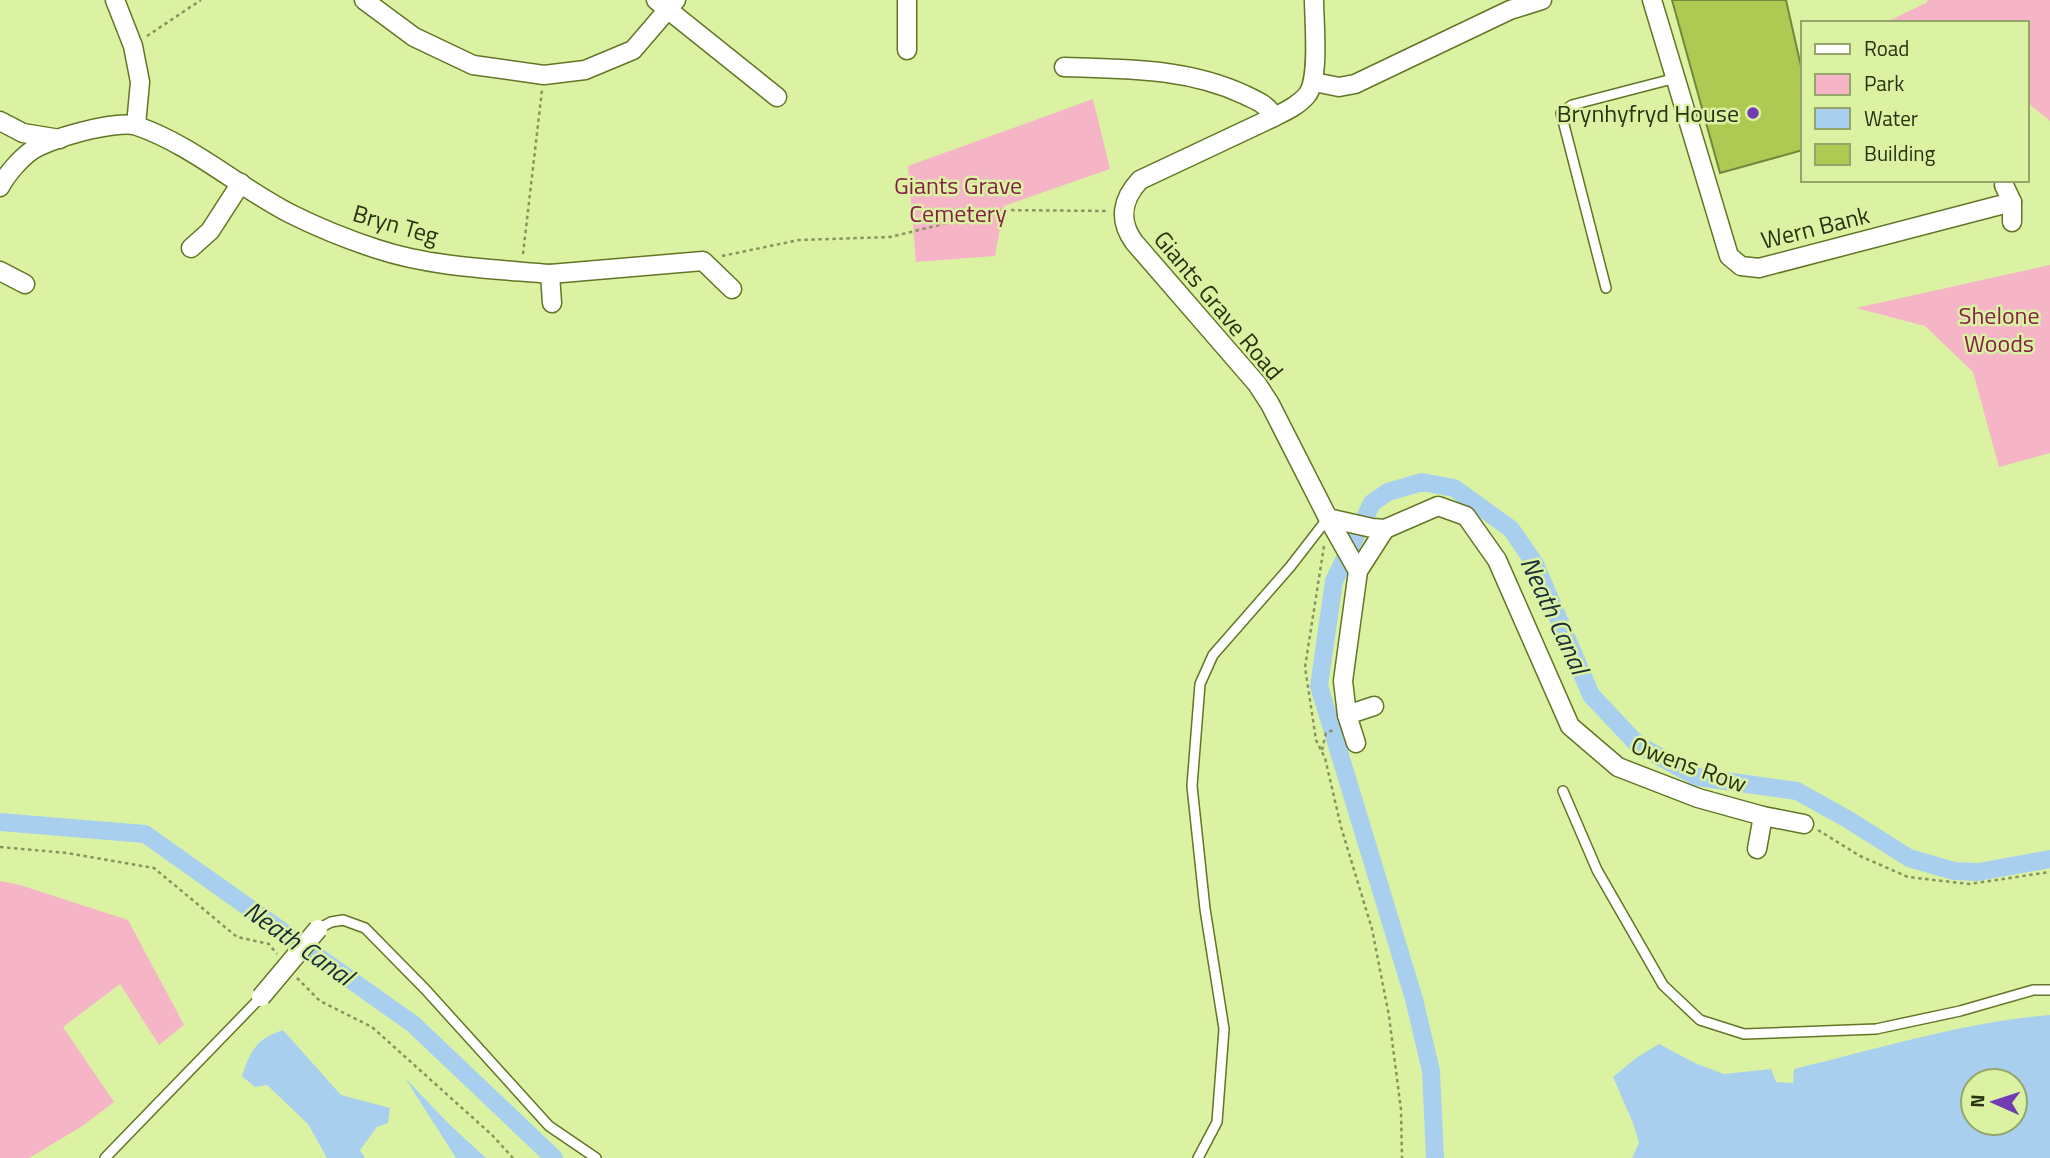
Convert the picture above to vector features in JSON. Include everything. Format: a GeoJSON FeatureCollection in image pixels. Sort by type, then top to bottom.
{"type":"FeatureCollection","features":[{"type":"Feature","properties":{"kind":"street"},"geometry":{"type":"LineString","coordinates":[[115,0],[133,46],[140,82],[136,125]]}},
{"type":"Feature","properties":{"kind":"street"},"geometry":{"type":"LineString","coordinates":[[364,0],[414,37],[474,65],[544,75],[585,71],[633,50],[667,4],[777,97]]}},
{"type":"Feature","properties":{"kind":"street"},"geometry":{"type":"LineString","coordinates":[[907,0],[907,50]]}},
{"type":"Feature","properties":{"kind":"street"},"geometry":{"type":"LineString","coordinates":[[1124,211],[1130,191],[1140,180],[1293,107],[1310,89],[1314,0]]}},
{"type":"Feature","properties":{"kind":"street"},"geometry":{"type":"LineString","coordinates":[[1310,89],[1355,84],[1510,10],[1542,0]]}},
{"type":"Feature","properties":{"kind":"street","name":"Wern Bank"},"geometry":{"type":"LineString","coordinates":[[1652,0],[1729,256],[1741,266],[1759,268],[2008,194],[2012,222]]}},
{"type":"Feature","properties":{"kind":"street"},"geometry":{"type":"LineString","coordinates":[[1064,67],[1168,72],[1197,77],[1230,88],[1268,106],[1274,117]]}},
{"type":"Feature","properties":{"kind":"street"},"geometry":{"type":"LineString","coordinates":[[0,121],[23,133],[61,139]]}},
{"type":"Feature","properties":{"kind":"street","name":"Bryn Teg"},"geometry":{"type":"LineString","coordinates":[[0,187],[31,150],[98,127],[119,123],[136,125],[188,150],[289,212],[378,250],[454,266],[550,274],[703,261]]}},
{"type":"Feature","properties":{"kind":"street"},"geometry":{"type":"LineString","coordinates":[[191,248],[210,231],[241,183]]}},
{"type":"Feature","properties":{"kind":"street","name":"Giants Grave Road"},"geometry":{"type":"LineString","coordinates":[[1124,211],[1125,230],[1134,242],[1256,384],[1270,404],[1328,518],[1357,568]]}},
{"type":"Feature","properties":{"kind":"street"},"geometry":{"type":"LineString","coordinates":[[703,261],[732,289]]}},
{"type":"Feature","properties":{"kind":"street"},"geometry":{"type":"LineString","coordinates":[[0,271],[25,284]]}},
{"type":"Feature","properties":{"kind":"street"},"geometry":{"type":"LineString","coordinates":[[550,274],[552,303]]}},
{"type":"Feature","properties":{"kind":"street","name":"Owens Row"},"geometry":{"type":"LineString","coordinates":[[1379,529],[1438,506],[1466,516],[1497,560],[1570,726],[1618,767],[1698,798],[1804,824]]}},
{"type":"Feature","properties":{"kind":"street"},"geometry":{"type":"LineString","coordinates":[[1328,518],[1379,529],[1357,568],[1343,681],[1346,715],[1356,743]]}},
{"type":"Feature","properties":{"kind":"street"},"geometry":{"type":"LineString","coordinates":[[1346,715],[1374,706]]}},
{"type":"Feature","properties":{"kind":"street","name":"Owens Row"},"geometry":{"type":"LineString","coordinates":[[1756,849],[1763,816]]}},
{"type":"Feature","properties":{"kind":"street"},"geometry":{"type":"LineString","coordinates":[[261,997],[318,929]]}},
{"type":"Feature","properties":{"kind":"lane"},"geometry":{"type":"LineString","coordinates":[[1606,288],[1561,113],[1572,104],[1676,78]]}},
{"type":"Feature","properties":{"kind":"lane"},"geometry":{"type":"LineString","coordinates":[[1198,1158],[1217,1122],[1224,1030],[1205,909],[1192,786],[1200,684],[1213,655],[1290,567],[1328,518]]}},
{"type":"Feature","properties":{"kind":"lane"},"geometry":{"type":"LineString","coordinates":[[1563,791],[1597,870],[1663,985],[1700,1020],[1744,1034],[1876,1029],[1960,1011],[2033,990],[2050,990]]}},
{"type":"Feature","properties":{"kind":"lane"},"geometry":{"type":"LineString","coordinates":[[318,929],[331,922],[343,920],[365,928],[425,989],[548,1126],[596,1158]]}},
{"type":"Feature","properties":{"kind":"lane"},"geometry":{"type":"LineString","coordinates":[[104,1158],[261,997]]}},
{"type":"Feature","properties":{"kind":"path"},"geometry":{"type":"LineString","coordinates":[[133,46],[201,0]]}},
{"type":"Feature","properties":{"kind":"path"},"geometry":{"type":"LineString","coordinates":[[521,271],[544,75]]}},
{"type":"Feature","properties":{"kind":"path"},"geometry":{"type":"LineString","coordinates":[[703,261],[799,240],[890,237],[1002,210],[1124,211]]}},
{"type":"Feature","properties":{"kind":"path"},"geometry":{"type":"LineString","coordinates":[[1324,545],[1306,667],[1315,740],[1325,758],[1341,827],[1372,929],[1389,1016],[1401,1110],[1402,1158]]}},
{"type":"Feature","properties":{"kind":"path"},"geometry":{"type":"LineString","coordinates":[[1322,751],[1326,733]]}},
{"type":"Feature","properties":{"kind":"path"},"geometry":{"type":"LineString","coordinates":[[1804,824],[1825,832],[1860,856],[1908,877],[1969,884],[2050,872]]}},
{"type":"Feature","properties":{"kind":"green space"},"geometry":{"type":"Polygon","coordinates":[[[1928,0],[2050,0],[2050,121],[2029,104],[2029,21],[1888,21],[1928,0]]]}},
{"type":"Feature","properties":{"kind":"green space","name":"Giants Grave Cemetery"},"geometry":{"type":"Polygon","coordinates":[[[1093,99],[1110,169],[1004,206],[995,256],[916,262],[908,166],[1093,99]]]}},
{"type":"Feature","properties":{"kind":"green space","name":"Shelone Woods"},"geometry":{"type":"Polygon","coordinates":[[[2050,265],[2050,453],[1999,467],[1973,372],[1925,326],[1856,308],[2050,265]]]}},
{"type":"Feature","properties":{"kind":"green space"},"geometry":{"type":"Polygon","coordinates":[[[0,881],[128,920],[184,1025],[159,1045],[120,984],[63,1027],[114,1102],[81,1127],[29,1158],[0,1158],[0,881]]]}},
{"type":"Feature","properties":{"kind":"water"},"geometry":{"type":"Polygon","coordinates":[[[2050,1015],[2050,1158],[1632,1158],[1639,1143],[1613,1077],[1659,1044],[1697,1064],[1724,1074],[1771,1069],[1776,1082],[1793,1083],[1794,1069],[1921,1037],[2050,1015]]]}},
{"type":"Feature","properties":{"kind":"water"},"geometry":{"type":"Polygon","coordinates":[[[283,1030],[341,1095],[390,1108],[388,1123],[377,1127],[360,1150],[365,1158],[327,1158],[308,1124],[267,1085],[255,1087],[242,1076],[256,1047],[266,1037],[283,1030]]]}},
{"type":"Feature","properties":{"kind":"water"},"geometry":{"type":"Polygon","coordinates":[[[405,1078],[450,1125],[486,1158],[456,1158],[405,1078]]]}},
{"type":"Feature","properties":{"kind":"building","name":"Brynhyfryd House"},"geometry":{"type":"Polygon","coordinates":[[[1672,0],[1786,0],[1801,66],[1801,151],[1720,173],[1672,0]]]}},
{"type":"Feature","properties":{"kind":"waterway","name":"Neath Canal"},"geometry":{"type":"LineString","coordinates":[[1435,1158],[1431,1071],[1414,999],[1319,686],[1334,581],[1372,503],[1388,492],[1422,482],[1454,488],[1511,529],[1535,564],[1591,695],[1638,745],[1697,777],[1797,791],[1909,858],[1954,871],[1978,872],[2050,859]]}},
{"type":"Feature","properties":{"kind":"waterway","name":"Neath Canal"},"geometry":{"type":"LineString","coordinates":[[0,822],[145,834],[413,1024],[554,1158]]}},
{"type":"Feature","properties":{"kind":"place","name":"Brynhyfryd House"},"geometry":{"type":"Point","coordinates":[1753,113]}}]}
